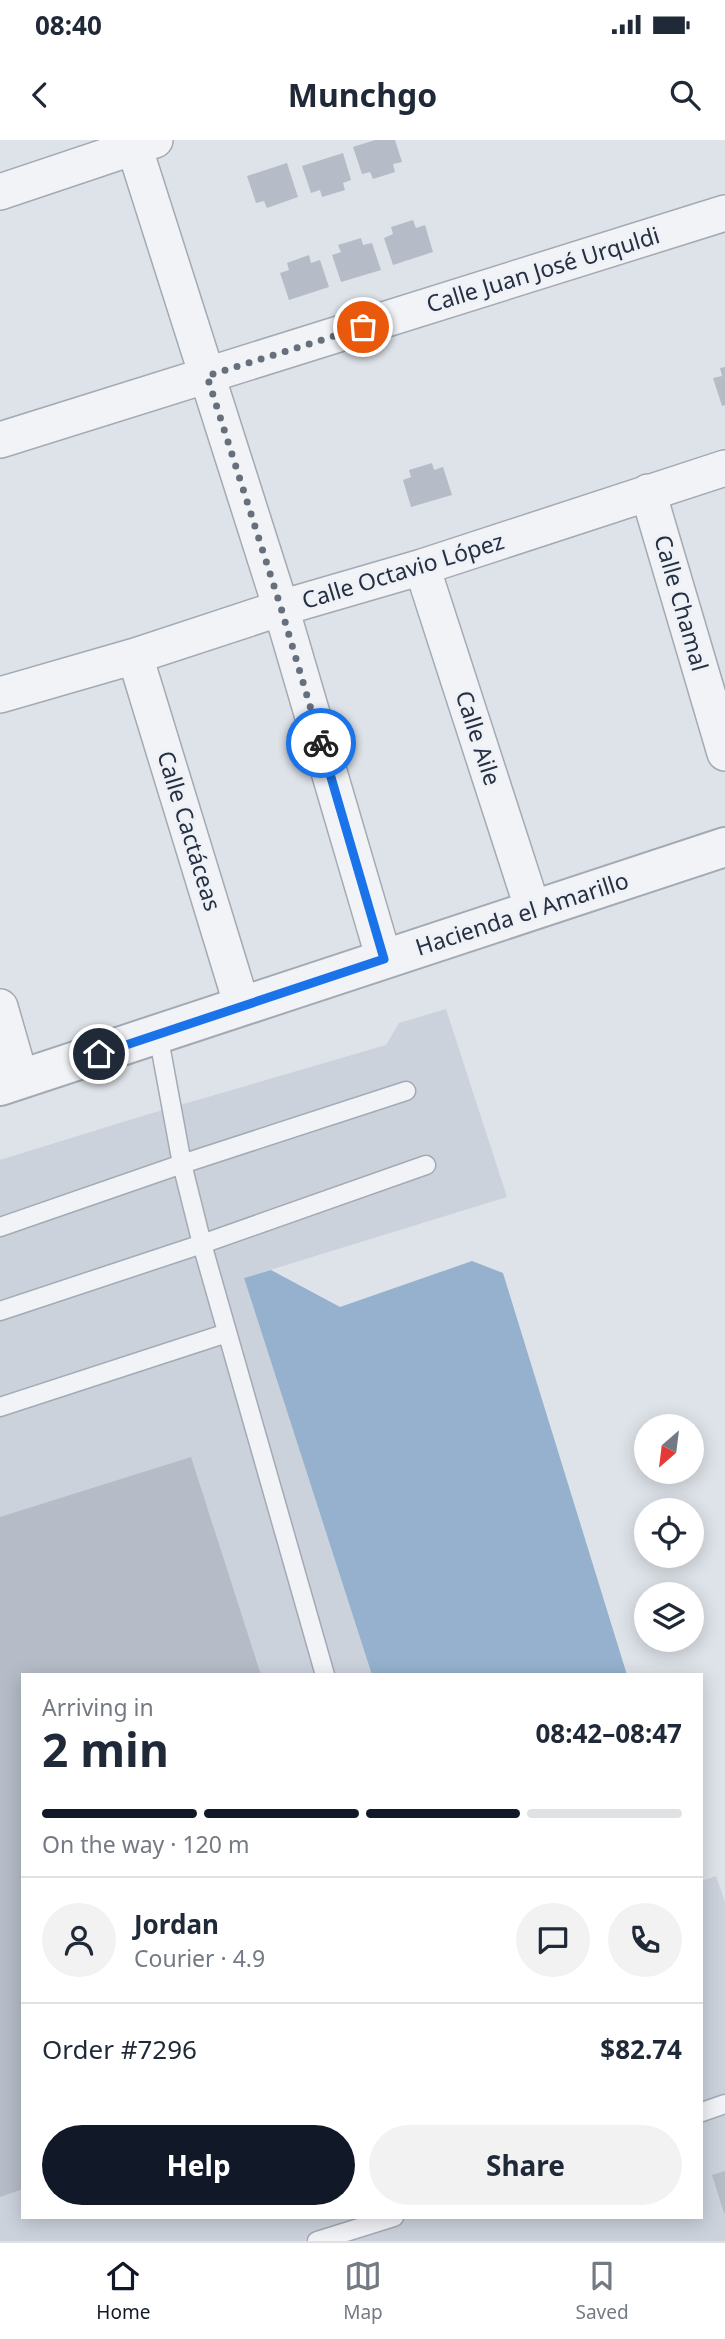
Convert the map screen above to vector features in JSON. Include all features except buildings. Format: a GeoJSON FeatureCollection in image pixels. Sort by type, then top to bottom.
{"type":"FeatureCollection","features":[{"type":"Feature","properties":{"kind":"street"},"geometry":{"type":"LineString","coordinates":[[0,192],[141,142],[207,376],[281,608],[384,959]]}},
{"type":"Feature","properties":{"kind":"street","name":"Calle Juan José Urquldi"},"geometry":{"type":"LineString","coordinates":[[0,440],[725,213]]}},
{"type":"Feature","properties":{"kind":"street","name":"Calle Octavio López"},"geometry":{"type":"LineString","coordinates":[[0,695],[422,567],[725,468]]}},
{"type":"Feature","properties":{"kind":"street","name":"Calle Chamal"},"geometry":{"type":"LineString","coordinates":[[648,492],[725,753]]}},
{"type":"Feature","properties":{"kind":"street","name":"Calle Aile"},"geometry":{"type":"LineString","coordinates":[[422,567],[533,910]]}},
{"type":"Feature","properties":{"kind":"street","name":"Calle Cactáceas"},"geometry":{"type":"LineString","coordinates":[[135,656],[242,1006]]}},
{"type":"Feature","properties":{"kind":"street","name":"Hacienda el Amarillo"},"geometry":{"type":"LineString","coordinates":[[11,1083],[725,847]]}},
{"type":"Feature","properties":{"kind":"street"},"geometry":{"type":"LineString","coordinates":[[0,1007],[11,1083]]}},
{"type":"Feature","properties":{"kind":"lane"},"geometry":{"type":"LineString","coordinates":[[158,1034],[182,1164],[202,1244],[324,1673]]}},
{"type":"Feature","properties":{"kind":"lane"},"geometry":{"type":"LineString","coordinates":[[0,1227],[406,1091]]}},
{"type":"Feature","properties":{"kind":"lane"},"geometry":{"type":"LineString","coordinates":[[0,1311],[202,1244],[426,1165]]}},
{"type":"Feature","properties":{"kind":"lane"},"geometry":{"type":"LineString","coordinates":[[0,1407],[227,1333]]}},
{"type":"Feature","properties":{"kind":"lane"},"geometry":{"type":"LineString","coordinates":[[703,2112],[725,2104]]}},
{"type":"Feature","properties":{"kind":"lane"},"geometry":{"type":"LineString","coordinates":[[317,2241],[388,2219]]}},
{"type":"Feature","properties":{"kind":"shaded area"},"geometry":{"type":"Polygon","coordinates":[[[446,1009],[507,1197],[244,1278],[371,1673],[21,1673],[21,2219],[703,2219],[703,1881],[716,1876],[725,1902],[725,2241],[0,2241],[0,1160],[386,1045],[399,1023],[446,1009]]]}},
{"type":"Feature","properties":{"kind":"water"},"geometry":{"type":"Polygon","coordinates":[[[472,1261],[503,1273],[626,1673],[371,1673],[244,1278],[271,1270],[340,1307],[472,1261]]]}},
{"type":"Feature","properties":{"kind":"way so far"},"geometry":{"type":"LineString","coordinates":[[321,743],[207,376],[363,327]]}},
{"type":"Feature","properties":{"kind":"route"},"geometry":{"type":"LineString","coordinates":[[99,1054],[384,959],[321,743]]}}]}
